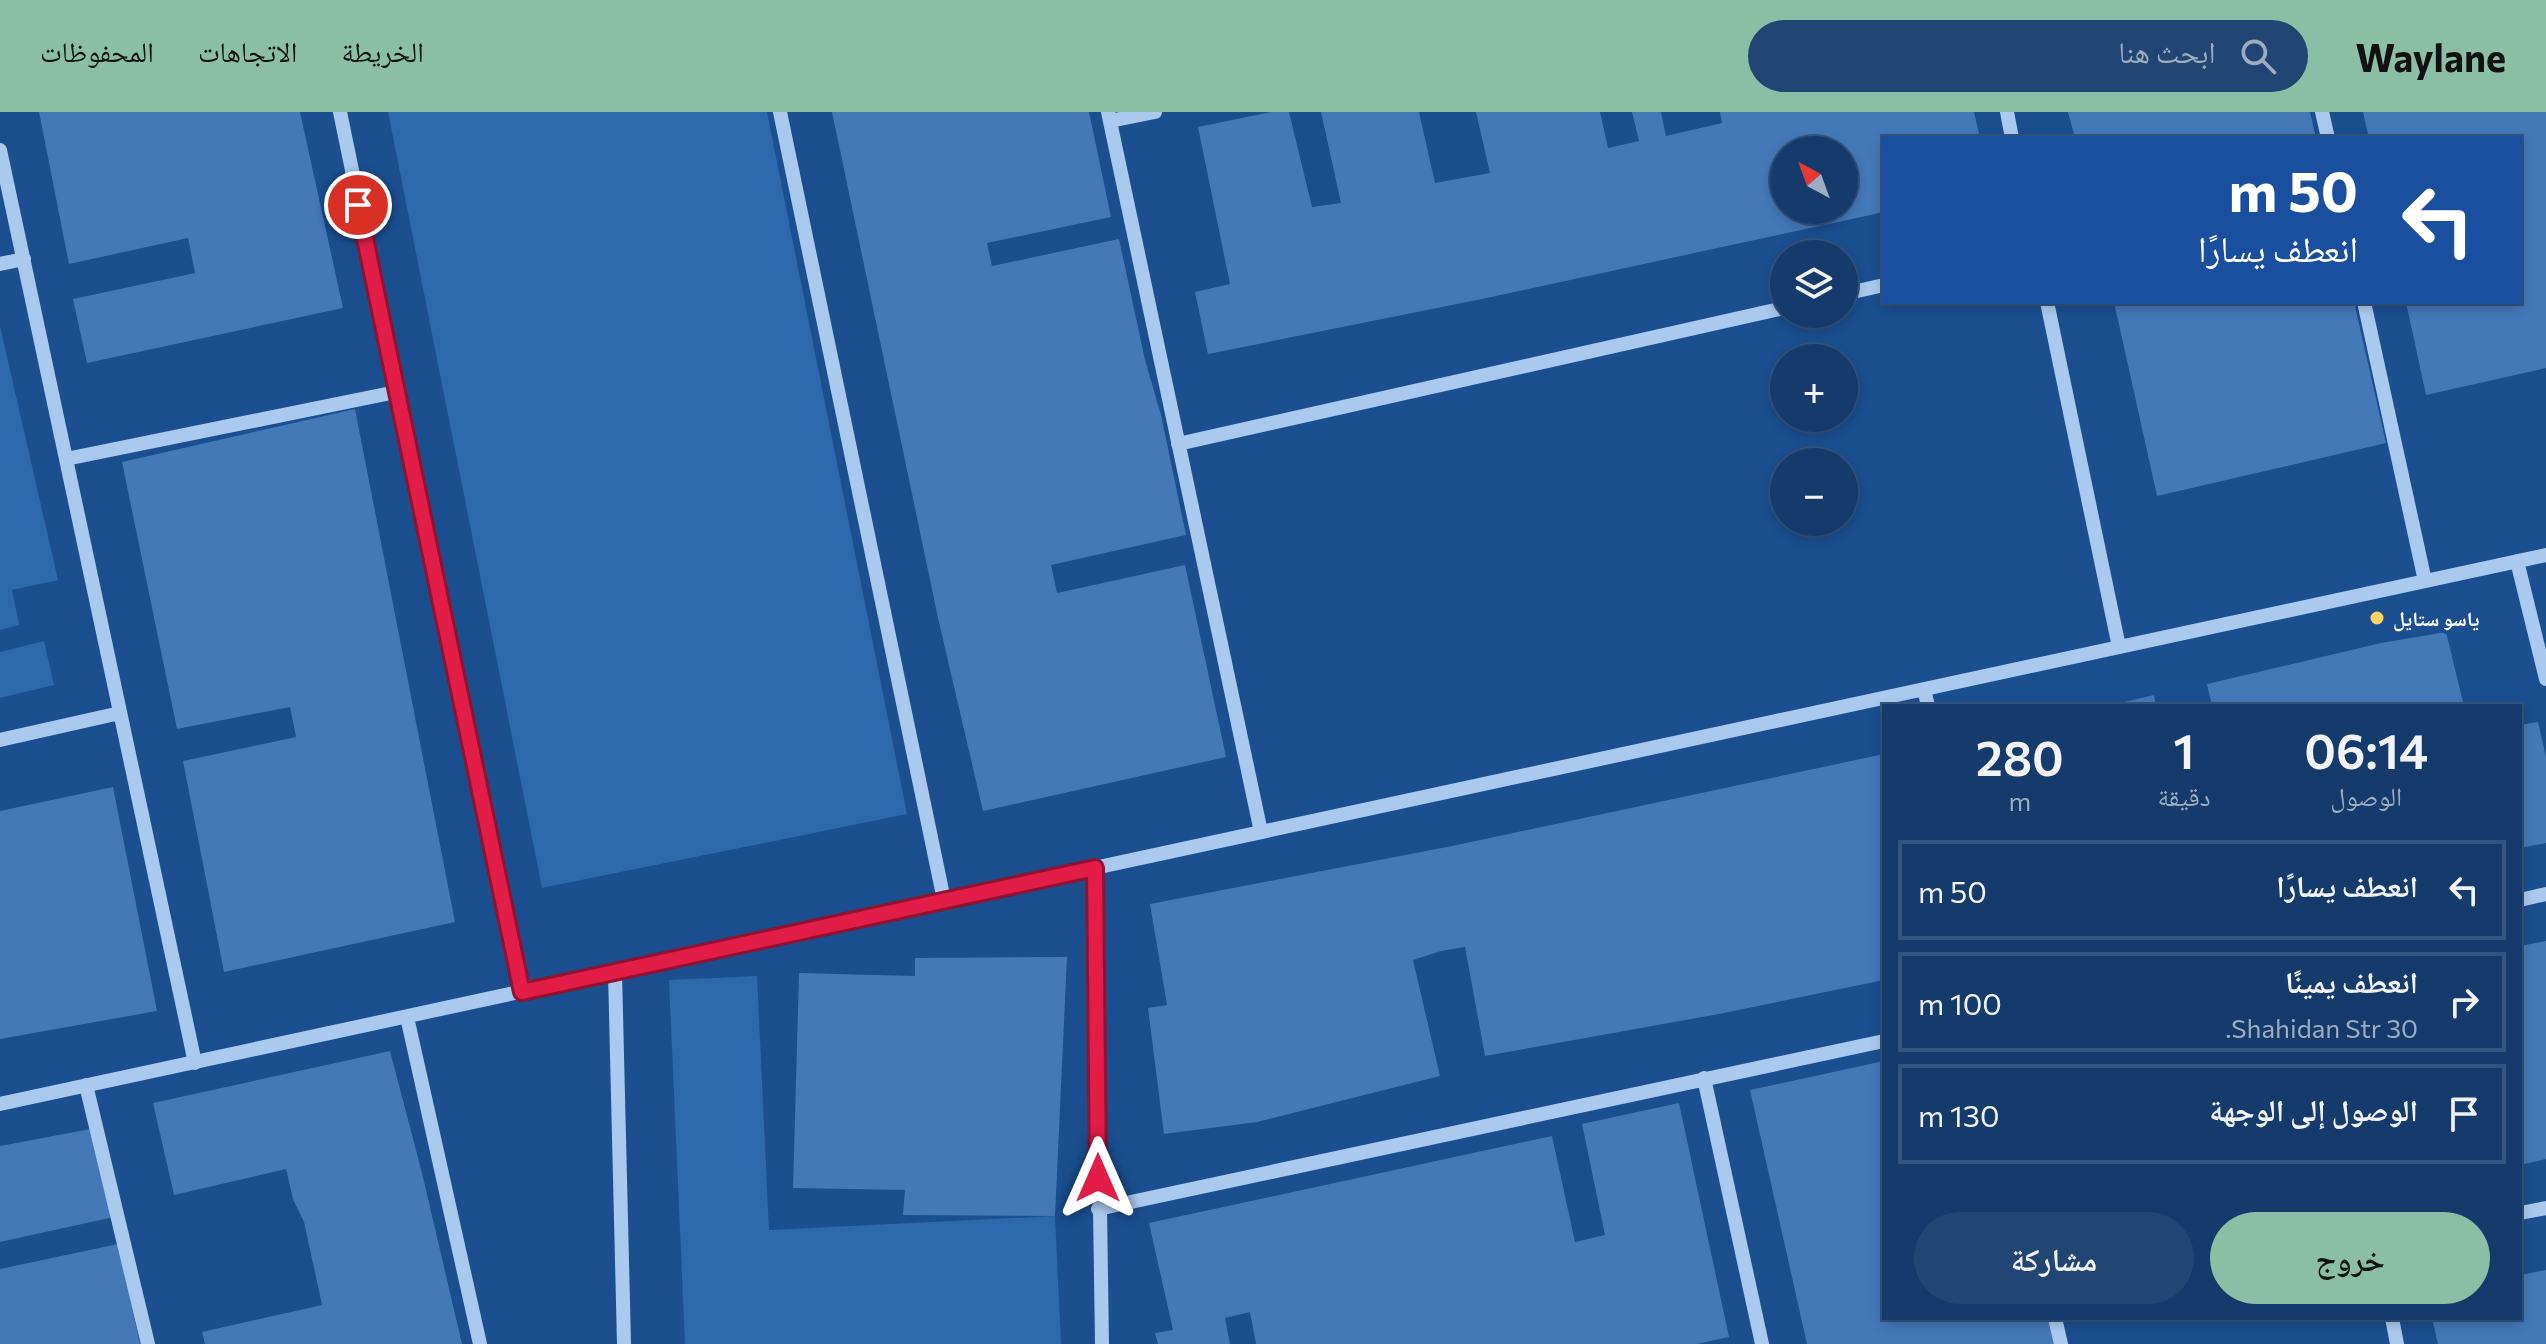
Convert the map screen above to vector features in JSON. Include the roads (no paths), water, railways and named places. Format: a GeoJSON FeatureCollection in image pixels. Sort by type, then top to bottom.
{"type":"FeatureCollection","features":[{"type":"Feature","properties":{"kind":"street"},"geometry":{"type":"LineString","coordinates":[[340,112],[522,992]]}},
{"type":"Feature","properties":{"kind":"street"},"geometry":{"type":"LineString","coordinates":[[780,112],[944,900]]}},
{"type":"Feature","properties":{"kind":"street"},"geometry":{"type":"LineString","coordinates":[[1155,112],[1109,117],[1261,832]]}},
{"type":"Feature","properties":{"kind":"street"},"geometry":{"type":"LineString","coordinates":[[2007,112],[2012,136]]}},
{"type":"Feature","properties":{"kind":"street"},"geometry":{"type":"LineString","coordinates":[[2322,112],[2328,136]]}},
{"type":"Feature","properties":{"kind":"street"},"geometry":{"type":"LineString","coordinates":[[0,150],[195,1063]]}},
{"type":"Feature","properties":{"kind":"street"},"geometry":{"type":"LineString","coordinates":[[0,264],[24,259]]}},
{"type":"Feature","properties":{"kind":"street"},"geometry":{"type":"LineString","coordinates":[[1858,291],[1882,285]]}},
{"type":"Feature","properties":{"kind":"street"},"geometry":{"type":"LineString","coordinates":[[2047,304],[2119,647]]}},
{"type":"Feature","properties":{"kind":"street"},"geometry":{"type":"LineString","coordinates":[[2364,304],[2425,581]]}},
{"type":"Feature","properties":{"kind":"street"},"geometry":{"type":"LineString","coordinates":[[1178,444],[1770,311]]}},
{"type":"Feature","properties":{"kind":"street"},"geometry":{"type":"LineString","coordinates":[[66,459],[396,392]]}},
{"type":"Feature","properties":{"kind":"street"},"geometry":{"type":"LineString","coordinates":[[0,1104],[2546,555]]}},
{"type":"Feature","properties":{"kind":"street"},"geometry":{"type":"LineString","coordinates":[[2517,561],[2546,679]]}},
{"type":"Feature","properties":{"kind":"street"},"geometry":{"type":"LineString","coordinates":[[1924,689],[1928,704]]}},
{"type":"Feature","properties":{"kind":"street"},"geometry":{"type":"LineString","coordinates":[[0,740],[120,713]]}},
{"type":"Feature","properties":{"kind":"street"},"geometry":{"type":"LineString","coordinates":[[1095,868],[1102,1344]]}},
{"type":"Feature","properties":{"kind":"street"},"geometry":{"type":"LineString","coordinates":[[2522,900],[2546,894]]}},
{"type":"Feature","properties":{"kind":"street"},"geometry":{"type":"LineString","coordinates":[[615,972],[624,1344]]}},
{"type":"Feature","properties":{"kind":"street"},"geometry":{"type":"LineString","coordinates":[[407,1017],[480,1344]]}},
{"type":"Feature","properties":{"kind":"street"},"geometry":{"type":"LineString","coordinates":[[1098,1209],[1882,1041]]}},
{"type":"Feature","properties":{"kind":"street"},"geometry":{"type":"LineString","coordinates":[[1704,1078],[1762,1344]]}},
{"type":"Feature","properties":{"kind":"street"},"geometry":{"type":"LineString","coordinates":[[86,1085],[148,1344]]}},
{"type":"Feature","properties":{"kind":"street"},"geometry":{"type":"LineString","coordinates":[[2522,1213],[2546,1208]]}},
{"type":"Feature","properties":{"kind":"street"},"geometry":{"type":"LineString","coordinates":[[2055,1320],[2061,1344]]}},
{"type":"Feature","properties":{"kind":"street"},"geometry":{"type":"LineString","coordinates":[[2392,1320],[2397,1344]]}},
{"type":"Feature","properties":{"kind":"place","name":"ياسو ستايل"},"geometry":{"type":"Point","coordinates":[2377,618]}}]}
